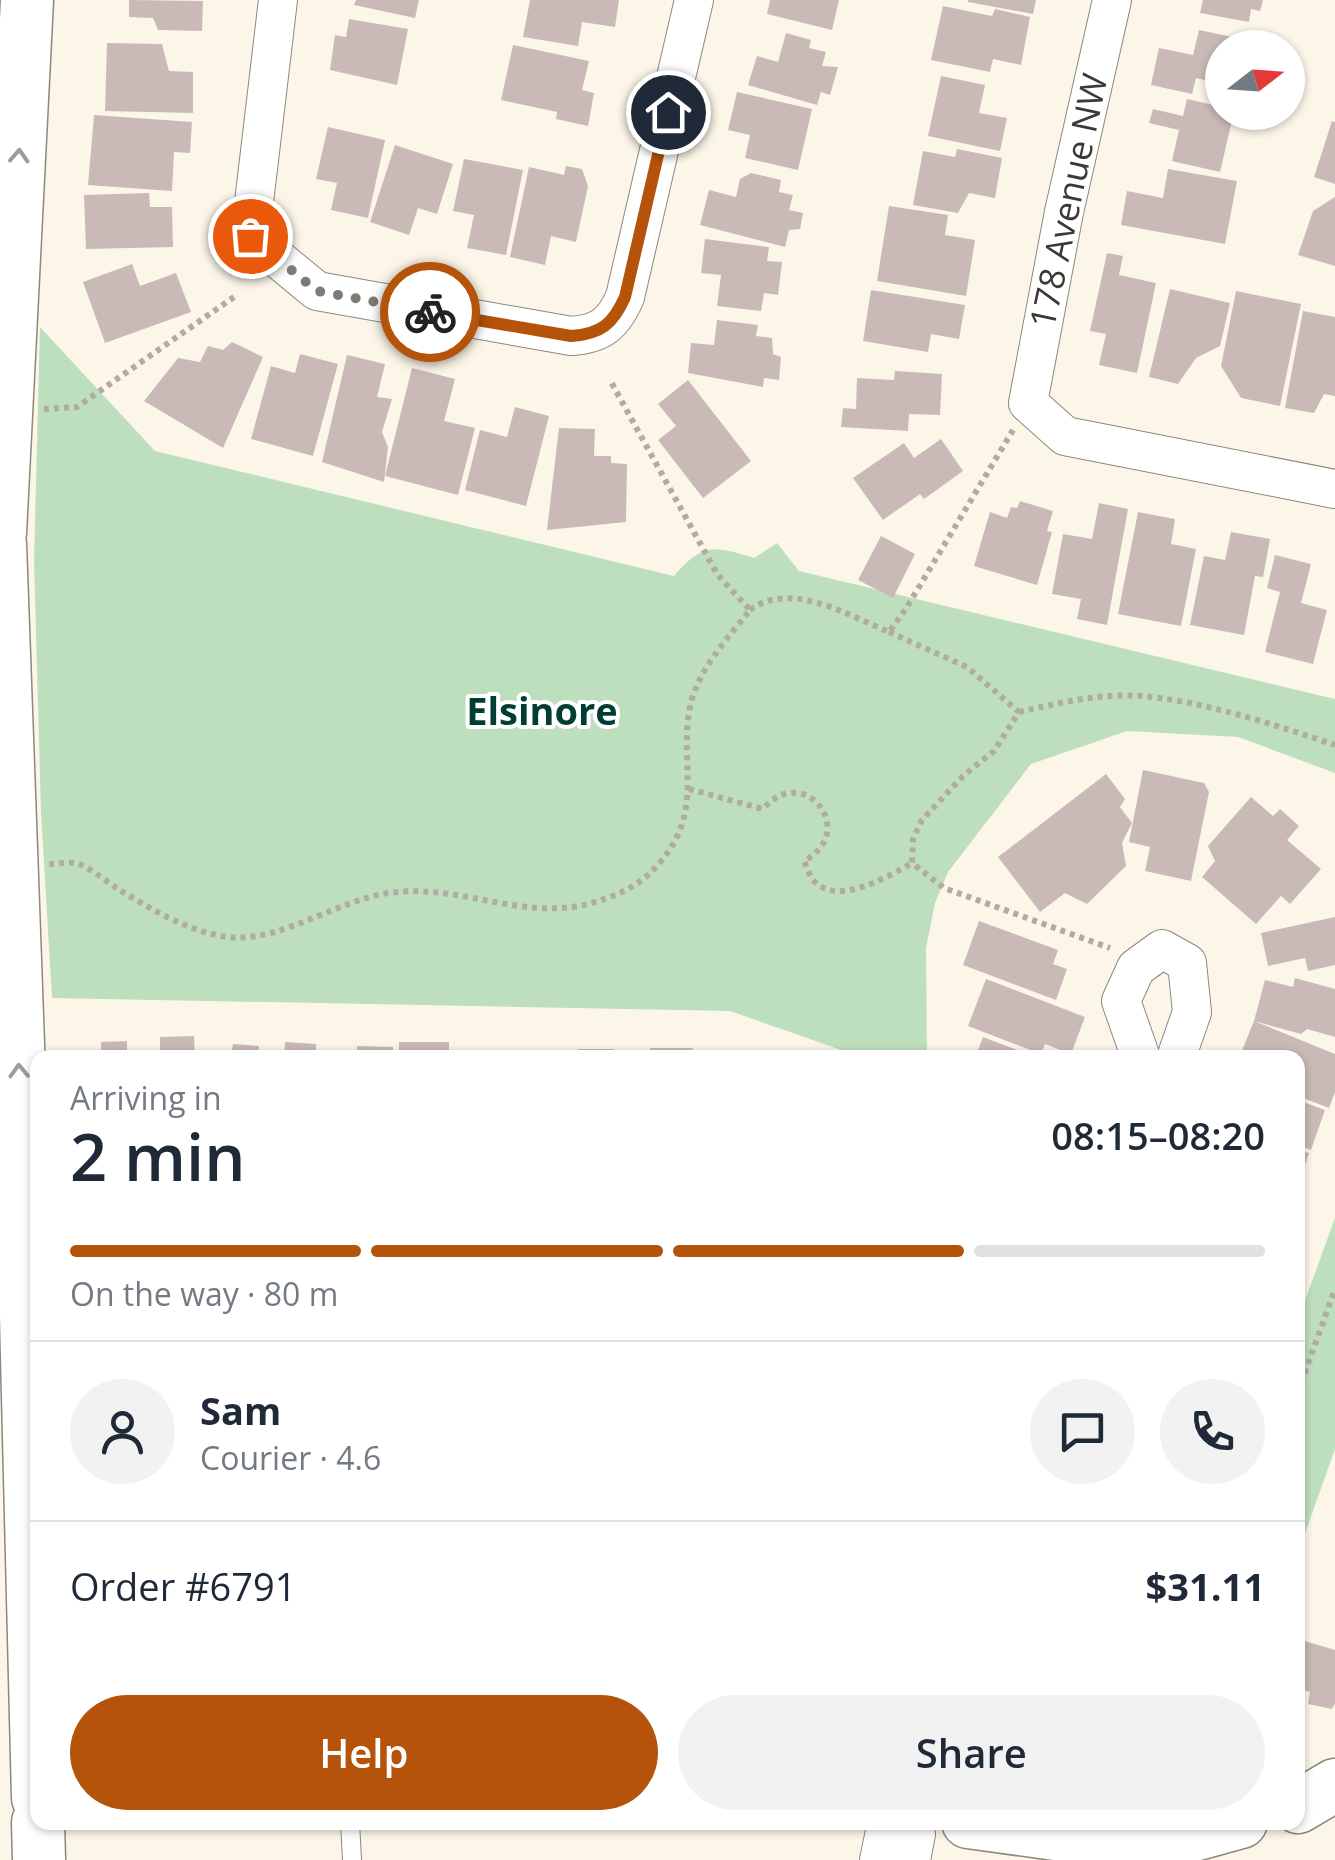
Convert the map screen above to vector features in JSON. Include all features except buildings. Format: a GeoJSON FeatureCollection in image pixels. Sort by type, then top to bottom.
{"type":"FeatureCollection","features":[{"type":"Feature","properties":{"kind":"street"},"geometry":{"type":"LineString","coordinates":[[0,533],[27,0]]}},
{"type":"Feature","properties":{"kind":"street"},"geometry":{"type":"LineString","coordinates":[[278,0],[250,236],[317,291],[551,334],[586,335],[600,330],[617,315],[625,297],[694,0]]}},
{"type":"Feature","properties":{"kind":"street","name":"178 Avenue NW"},"geometry":{"type":"LineString","coordinates":[[1028,403],[1064,212],[1112,0]]}},
{"type":"Feature","properties":{"kind":"street"},"geometry":{"type":"LineString","coordinates":[[1028,403],[1064,436],[1335,489]]}},
{"type":"Feature","properties":{"kind":"street"},"geometry":{"type":"LineString","coordinates":[[0,544],[30,1476]]}},
{"type":"Feature","properties":{"kind":"street"},"geometry":{"type":"LineString","coordinates":[[1138,1050],[1121,1001],[1136,968],[1162,949],[1187,963],[1192,1012],[1179,1050]]}},
{"type":"Feature","properties":{"kind":"street"},"geometry":{"type":"LineString","coordinates":[[1305,1803],[1335,1785]]}},
{"type":"Feature","properties":{"kind":"street"},"geometry":{"type":"LineString","coordinates":[[0,1818],[30,1819]]}},
{"type":"Feature","properties":{"kind":"street"},"geometry":{"type":"LineString","coordinates":[[38,1830],[39,1860]]}},
{"type":"Feature","properties":{"kind":"street"},"geometry":{"type":"LineString","coordinates":[[878,1860],[884,1830]]}},
{"type":"Feature","properties":{"kind":"street"},"geometry":{"type":"LineString","coordinates":[[911,1860],[914,1830]]}},
{"type":"Feature","properties":{"kind":"street"},"geometry":{"type":"LineString","coordinates":[[1026,1830],[1150,1847],[1213,1834]]}},
{"type":"Feature","properties":{"kind":"lane"},"geometry":{"type":"LineString","coordinates":[[350,1830],[352,1860]]}},
{"type":"Feature","properties":{"kind":"path"},"geometry":{"type":"LineString","coordinates":[[32,410],[77,407],[234,297]]}},
{"type":"Feature","properties":{"kind":"path"},"geometry":{"type":"LineString","coordinates":[[610,380],[717,574],[750,610]]}},
{"type":"Feature","properties":{"kind":"path"},"geometry":{"type":"LineString","coordinates":[[889,632],[1028,403]]}},
{"type":"Feature","properties":{"kind":"path"},"geometry":{"type":"LineString","coordinates":[[38,865],[77,863],[143,904],[203,932],[231,938],[254,937],[366,898],[411,891],[540,910],[596,902],[640,883],[678,838],[689,789],[690,704],[702,677],[750,610],[773,598],[808,600],[967,667],[1019,712]]}},
{"type":"Feature","properties":{"kind":"path"},"geometry":{"type":"LineString","coordinates":[[912,863],[913,839],[922,820],[994,750],[1019,712],[1079,699],[1140,696],[1287,728],[1335,745]]}},
{"type":"Feature","properties":{"kind":"path"},"geometry":{"type":"LineString","coordinates":[[689,789],[763,809],[772,798],[789,792],[806,794],[818,802],[826,816],[825,845],[804,861],[818,886],[830,890],[854,889],[882,880],[912,863]]}},
{"type":"Feature","properties":{"kind":"path"},"geometry":{"type":"LineString","coordinates":[[912,863],[944,888],[1114,950]]}},
{"type":"Feature","properties":{"kind":"path"},"geometry":{"type":"LineString","coordinates":[[1305,1373],[1335,1289]]}},
{"type":"Feature","properties":{"kind":"green space"},"geometry":{"type":"Polygon","coordinates":[[[40,327],[155,451],[674,576],[702,552],[719,549],[754,558],[777,543],[799,571],[1335,699],[1335,773],[1238,737],[1127,731],[1031,764],[948,872],[935,903],[926,948],[927,1050],[841,1050],[730,1011],[52,998],[41,812],[34,561],[40,327]]]}},
{"type":"Feature","properties":{"kind":"green space"},"geometry":{"type":"Polygon","coordinates":[[[1335,1218],[1335,1449],[1305,1533],[1305,1301],[1335,1218]]]}},
{"type":"Feature","properties":{"kind":"way so far"},"geometry":{"type":"LineString","coordinates":[[250,236],[317,291],[430,312]]}},
{"type":"Feature","properties":{"kind":"district","name":"Elsinore"},"geometry":{"type":"Point","coordinates":[542,712]}},
{"type":"Feature","properties":{"kind":"route"},"geometry":{"type":"LineString","coordinates":[[430,312],[551,334],[586,335],[600,330],[617,315],[625,297],[668,112]]}}]}
